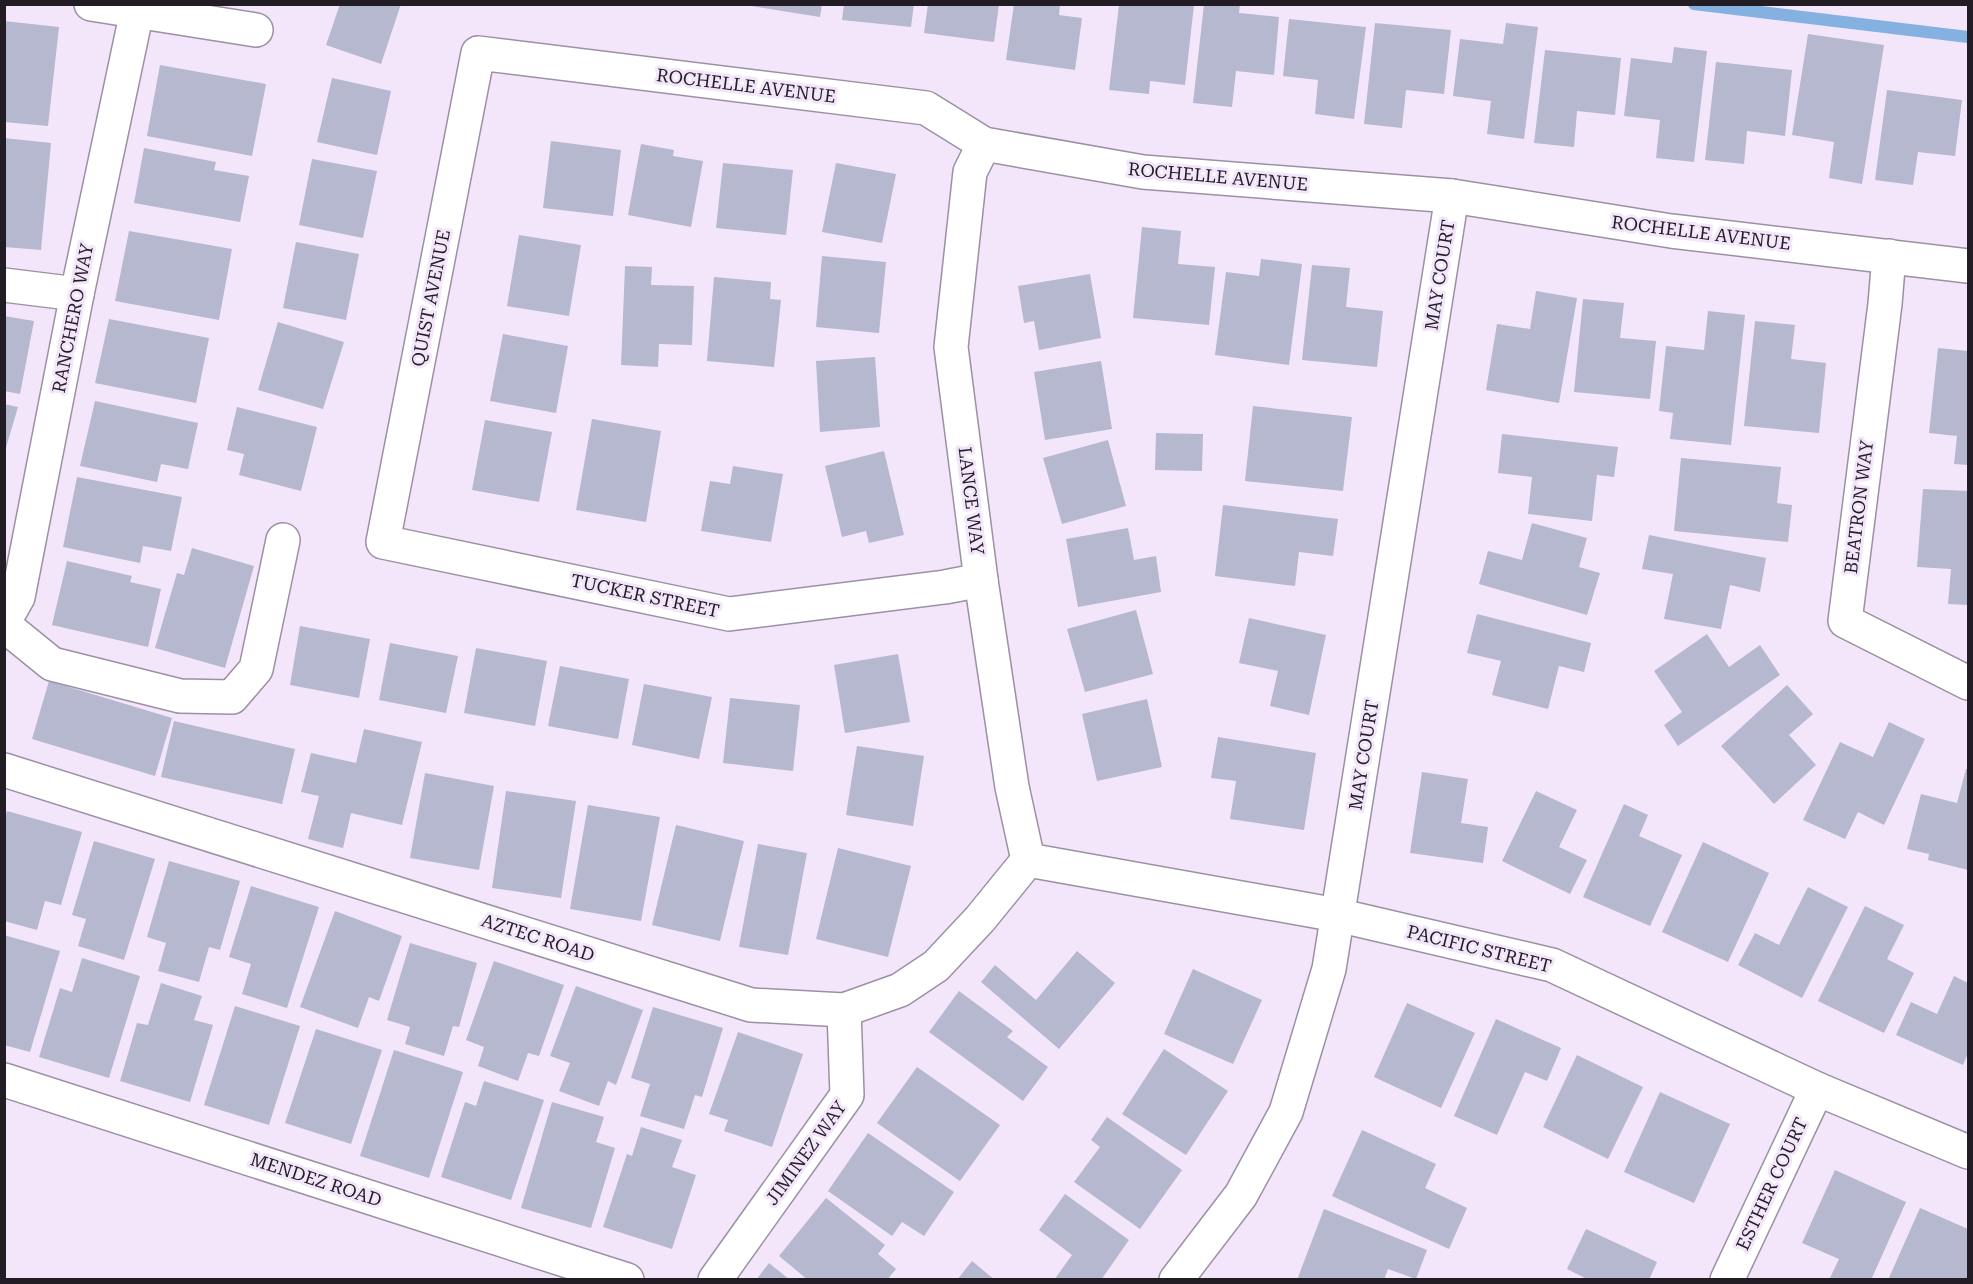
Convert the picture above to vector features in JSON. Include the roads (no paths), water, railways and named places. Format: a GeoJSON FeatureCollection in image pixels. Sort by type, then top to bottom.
{"type":"FeatureCollection","features":[{"type":"Feature","properties":{"kind":"street"},"geometry":{"type":"LineString","coordinates":[[91,4],[256,30]]}},
{"type":"Feature","properties":{"kind":"street","name":"RANCHERO WAY"},"geometry":{"type":"LineString","coordinates":[[4,624],[18,597],[77,294],[137,11]]}},
{"type":"Feature","properties":{"kind":"street","name":"ROCHELLE AVENUE"},"geometry":{"type":"LineString","coordinates":[[478,54],[926,108],[984,144],[1143,172],[1452,196],[1671,231],[1968,266]]}},
{"type":"Feature","properties":{"kind":"street","name":"QUIST AVENUE"},"geometry":{"type":"LineString","coordinates":[[383,542],[478,54]]}},
{"type":"Feature","properties":{"kind":"street","name":"LANCE WAY"},"geometry":{"type":"LineString","coordinates":[[984,144],[970,171],[951,347],[981,580],[1012,787],[1028,860]]}},
{"type":"Feature","properties":{"kind":"street","name":"MAY COURT"},"geometry":{"type":"LineString","coordinates":[[1176,1280],[1241,1195],[1286,1112],[1329,969],[1452,196]]}},
{"type":"Feature","properties":{"kind":"street","name":"BEATRON WAY"},"geometry":{"type":"LineString","coordinates":[[1889,256],[1845,621],[1968,683]]}},
{"type":"Feature","properties":{"kind":"street"},"geometry":{"type":"LineString","coordinates":[[4,285],[77,294]]}},
{"type":"Feature","properties":{"kind":"street"},"geometry":{"type":"LineString","coordinates":[[4,624],[52,664],[180,696],[232,696],[256,669],[283,540]]}},
{"type":"Feature","properties":{"kind":"street","name":"TUCKER STREET"},"geometry":{"type":"LineString","coordinates":[[383,542],[729,614],[934,589],[981,580]]}},
{"type":"Feature","properties":{"kind":"street","name":"AZTEC ROAD"},"geometry":{"type":"LineString","coordinates":[[4,770],[751,1005],[844,1010],[900,990],[936,966],[980,919],[1028,860]]}},
{"type":"Feature","properties":{"kind":"street","name":"PACIFIC STREET"},"geometry":{"type":"LineString","coordinates":[[1028,860],[1337,915],[1552,965],[1817,1089],[1968,1152]]}},
{"type":"Feature","properties":{"kind":"street","name":"JIMINEZ WAY"},"geometry":{"type":"LineString","coordinates":[[715,1280],[847,1095],[844,1010]]}},
{"type":"Feature","properties":{"kind":"street","name":"MENDEZ ROAD"},"geometry":{"type":"LineString","coordinates":[[4,1080],[627,1280]]}},
{"type":"Feature","properties":{"kind":"street","name":"ESTHER COURT"},"geometry":{"type":"LineString","coordinates":[[1727,1280],[1817,1089]]}},
{"type":"Feature","properties":{"kind":"waterway"},"geometry":{"type":"LineString","coordinates":[[1694,4],[1968,37]]}}]}
